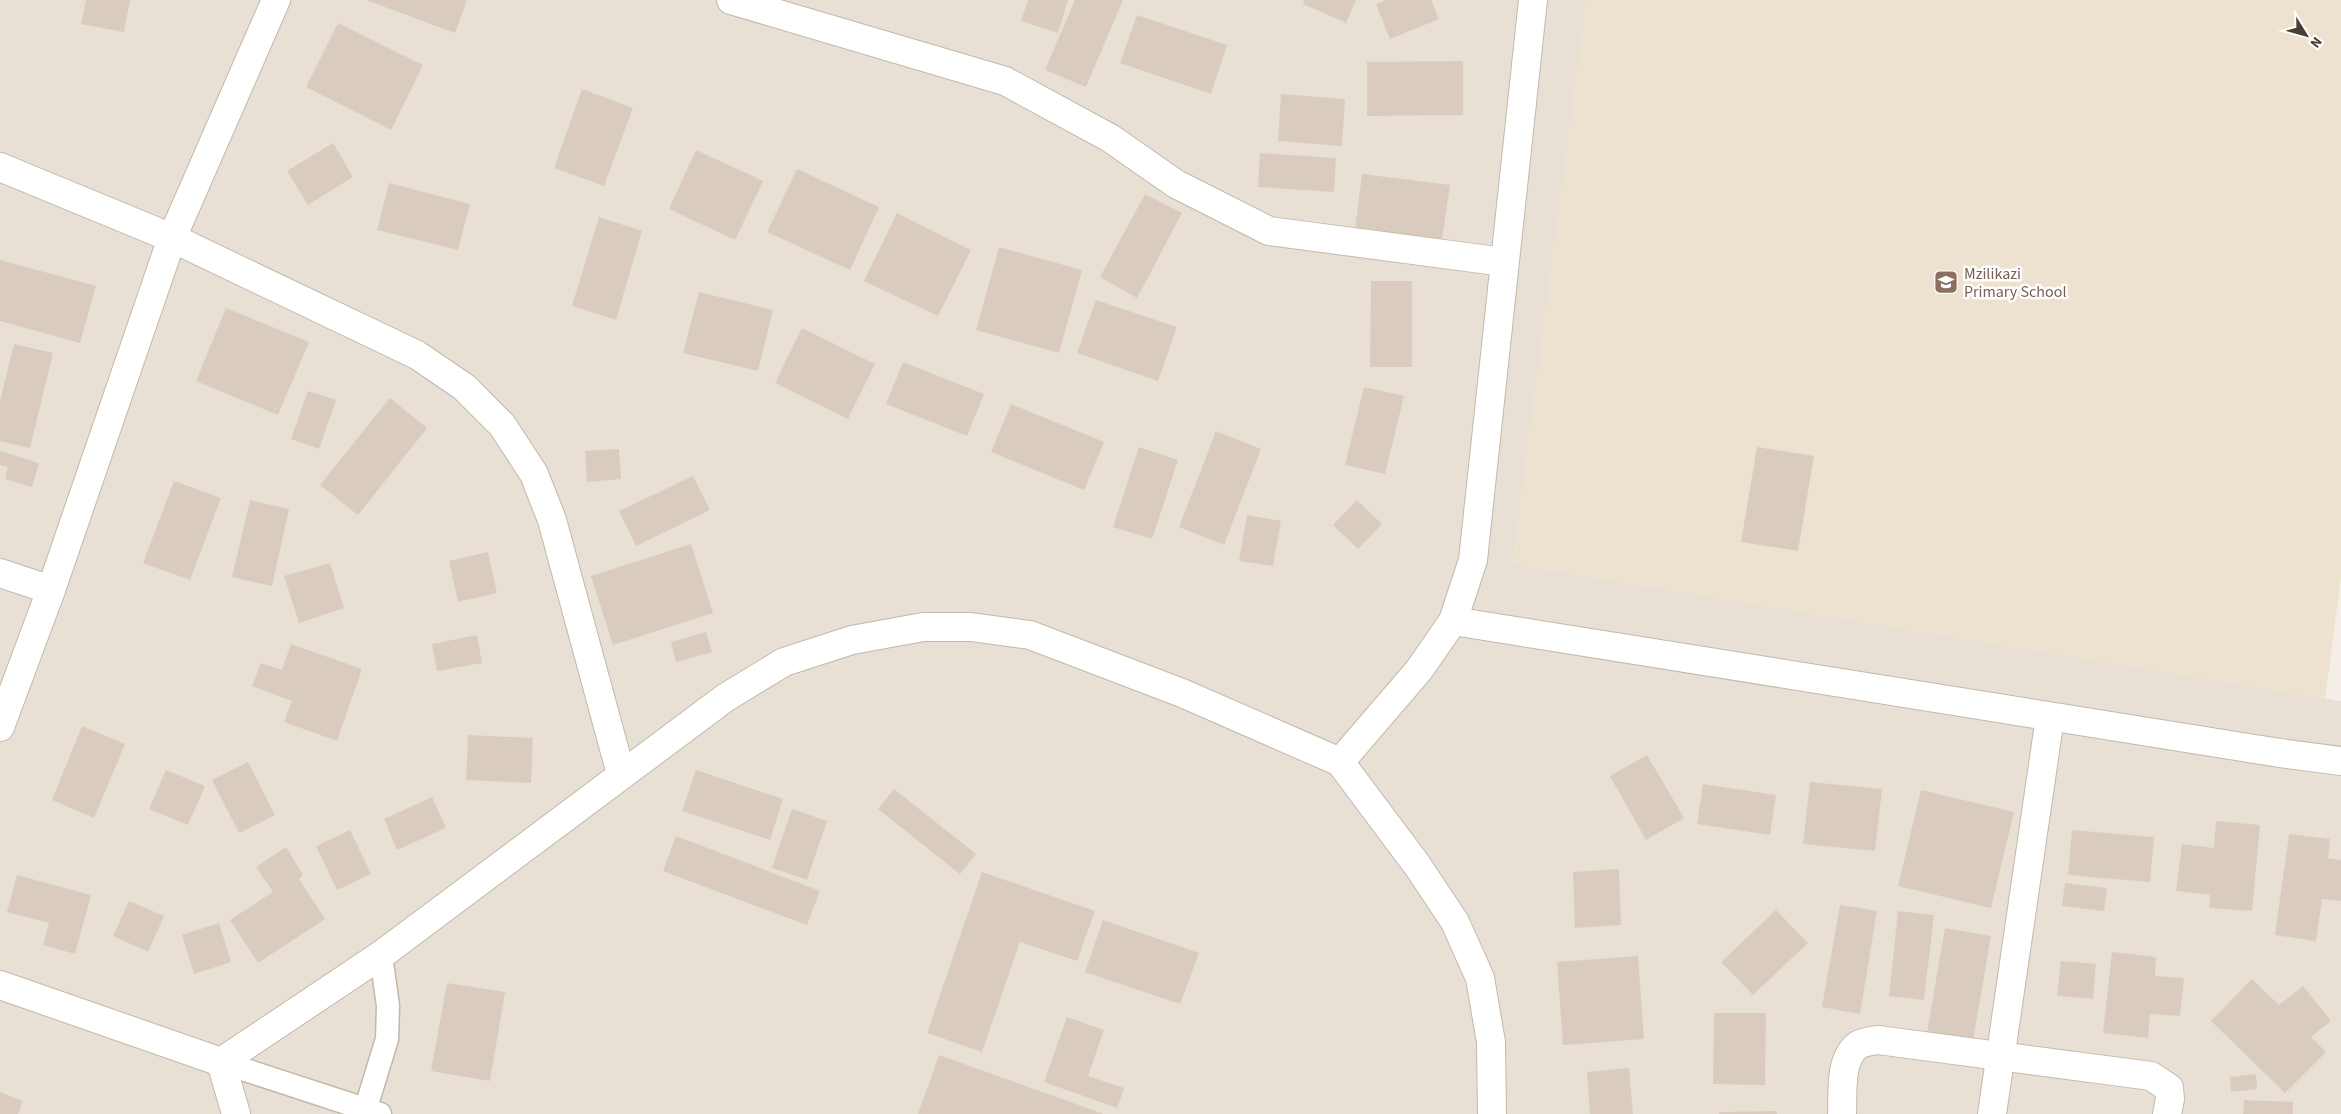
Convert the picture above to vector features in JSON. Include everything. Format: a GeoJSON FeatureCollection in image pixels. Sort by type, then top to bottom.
{"type":"FeatureCollection","features":[{"type":"Feature","properties":{"kind":"street"},"geometry":{"type":"LineString","coordinates":[[0,728],[51,590],[172,238],[276,0]]}},
{"type":"Feature","properties":{"kind":"street"},"geometry":{"type":"LineString","coordinates":[[731,0],[1005,81],[1110,138],[1176,184],[1269,231],[1504,262]]}},
{"type":"Feature","properties":{"kind":"street"},"geometry":{"type":"LineString","coordinates":[[1340,762],[1419,670],[1453,620],[1473,560],[1533,0]]}},
{"type":"Feature","properties":{"kind":"street"},"geometry":{"type":"LineString","coordinates":[[0,167],[172,238],[417,355],[464,387],[502,425],[534,474],[552,520],[621,774]]}},
{"type":"Feature","properties":{"kind":"street"},"geometry":{"type":"LineString","coordinates":[[0,573],[51,590]]}},
{"type":"Feature","properties":{"kind":"street"},"geometry":{"type":"LineString","coordinates":[[1453,620],[2341,761]]}},
{"type":"Feature","properties":{"kind":"street"},"geometry":{"type":"LineString","coordinates":[[221,1062],[381,955],[725,698],[784,662],[852,640],[923,627],[971,627],[1030,635],[1182,693],[1340,762],[1418,865],[1455,922],[1480,978],[1490,1042],[1492,1114]]}},
{"type":"Feature","properties":{"kind":"street"},"geometry":{"type":"LineString","coordinates":[[1992,1114],[2050,716]]}},
{"type":"Feature","properties":{"kind":"street"},"geometry":{"type":"LineString","coordinates":[[0,985],[221,1062]]}},
{"type":"Feature","properties":{"kind":"street"},"geometry":{"type":"LineString","coordinates":[[1842,1114],[1845,1067],[1850,1054],[1859,1044],[1878,1040],[2151,1076],[2169,1088],[2170,1099],[2166,1114]]}},
{"type":"Feature","properties":{"kind":"street"},"geometry":{"type":"LineString","coordinates":[[221,1062],[236,1114]]}},
{"type":"Feature","properties":{"kind":"lane"},"geometry":{"type":"LineString","coordinates":[[221,1062],[370,1112],[387,1039],[388,1006],[381,955]]}},
{"type":"Feature","properties":{"kind":"shaded area"},"geometry":{"type":"Polygon","coordinates":[[[0,0],[1587,0],[1513,564],[2341,701],[2341,1114],[0,1114],[0,0]]]}},
{"type":"Feature","properties":{"kind":"shaded area","name":"Mzilikazi Primary School"},"geometry":{"type":"Polygon","coordinates":[[[1587,0],[2341,0],[2341,577],[2325,699],[1513,564],[1587,0]]]}},
{"type":"Feature","properties":{"kind":"building"},"geometry":{"type":"Polygon","coordinates":[[[86,0],[130,0],[124,32],[81,24],[86,0]]]}},
{"type":"Feature","properties":{"kind":"building"},"geometry":{"type":"Polygon","coordinates":[[[366,0],[467,0],[455,33],[366,0]]]}},
{"type":"Feature","properties":{"kind":"building"},"geometry":{"type":"Polygon","coordinates":[[[1028,0],[1068,0],[1058,33],[1021,21],[1028,0]]]}},
{"type":"Feature","properties":{"kind":"building"},"geometry":{"type":"Polygon","coordinates":[[[1075,0],[1123,0],[1086,87],[1045,70],[1075,0]]]}},
{"type":"Feature","properties":{"kind":"building"},"geometry":{"type":"Polygon","coordinates":[[[1304,0],[1356,0],[1346,23],[1303,4],[1304,0]]]}},
{"type":"Feature","properties":{"kind":"building"},"geometry":{"type":"Polygon","coordinates":[[[1386,0],[1431,0],[1439,19],[1390,39],[1376,4],[1386,0]]]}},
{"type":"Feature","properties":{"kind":"building"},"geometry":{"type":"Polygon","coordinates":[[[1137,15],[1227,45],[1211,94],[1120,63],[1137,15]]]}},
{"type":"Feature","properties":{"kind":"building"},"geometry":{"type":"Polygon","coordinates":[[[338,23],[423,65],[391,130],[306,87],[338,23]]]}},
{"type":"Feature","properties":{"kind":"building"},"geometry":{"type":"Polygon","coordinates":[[[1463,61],[1463,115],[1367,116],[1367,62],[1463,61]]]}},
{"type":"Feature","properties":{"kind":"building"},"geometry":{"type":"Polygon","coordinates":[[[582,89],[633,108],[604,186],[554,168],[582,89]]]}},
{"type":"Feature","properties":{"kind":"building"},"geometry":{"type":"Polygon","coordinates":[[[1281,94],[1345,99],[1342,146],[1278,141],[1281,94]]]}},
{"type":"Feature","properties":{"kind":"building"},"geometry":{"type":"Polygon","coordinates":[[[333,143],[353,177],[308,205],[287,171],[333,143]]]}},
{"type":"Feature","properties":{"kind":"building"},"geometry":{"type":"Polygon","coordinates":[[[696,150],[763,181],[735,240],[669,209],[696,150]]]}},
{"type":"Feature","properties":{"kind":"building"},"geometry":{"type":"Polygon","coordinates":[[[1260,153],[1336,158],[1334,192],[1258,187],[1260,153]]]}},
{"type":"Feature","properties":{"kind":"building"},"geometry":{"type":"Polygon","coordinates":[[[797,169],[879,207],[850,270],[767,232],[797,169]]]}},
{"type":"Feature","properties":{"kind":"building"},"geometry":{"type":"Polygon","coordinates":[[[1362,174],[1450,185],[1442,240],[1355,229],[1362,174]]]}},
{"type":"Feature","properties":{"kind":"building"},"geometry":{"type":"Polygon","coordinates":[[[389,183],[470,204],[458,250],[377,230],[389,183]]]}},
{"type":"Feature","properties":{"kind":"building"},"geometry":{"type":"Polygon","coordinates":[[[1145,194],[1182,213],[1137,298],[1100,277],[1145,194]]]}},
{"type":"Feature","properties":{"kind":"building"},"geometry":{"type":"Polygon","coordinates":[[[897,213],[971,250],[938,316],[864,281],[897,213]]]}},
{"type":"Feature","properties":{"kind":"building"},"geometry":{"type":"Polygon","coordinates":[[[599,217],[642,231],[616,320],[572,306],[599,217]]]}},
{"type":"Feature","properties":{"kind":"building"},"geometry":{"type":"Polygon","coordinates":[[[999,247],[1082,270],[1059,353],[976,330],[999,247]]]}},
{"type":"Feature","properties":{"kind":"building"},"geometry":{"type":"Polygon","coordinates":[[[0,260],[96,286],[80,343],[0,321],[0,260]]]}},
{"type":"Feature","properties":{"kind":"building"},"geometry":{"type":"Polygon","coordinates":[[[1371,281],[1412,281],[1412,367],[1370,367],[1371,281]]]}},
{"type":"Feature","properties":{"kind":"building"},"geometry":{"type":"Polygon","coordinates":[[[699,292],[773,310],[758,371],[683,353],[699,292]]]}},
{"type":"Feature","properties":{"kind":"building"},"geometry":{"type":"Polygon","coordinates":[[[1096,300],[1177,327],[1158,381],[1077,353],[1096,300]]]}},
{"type":"Feature","properties":{"kind":"building"},"geometry":{"type":"Polygon","coordinates":[[[226,308],[309,342],[278,415],[196,381],[226,308]]]}},
{"type":"Feature","properties":{"kind":"building"},"geometry":{"type":"Polygon","coordinates":[[[802,328],[875,364],[848,419],[775,383],[802,328]]]}},
{"type":"Feature","properties":{"kind":"building"},"geometry":{"type":"Polygon","coordinates":[[[14,344],[53,353],[30,448],[0,441],[0,401],[14,344]]]}},
{"type":"Feature","properties":{"kind":"building"},"geometry":{"type":"Polygon","coordinates":[[[903,362],[984,394],[967,436],[886,404],[903,362]]]}},
{"type":"Feature","properties":{"kind":"building"},"geometry":{"type":"Polygon","coordinates":[[[1364,387],[1404,396],[1385,474],[1345,465],[1364,387]]]}},
{"type":"Feature","properties":{"kind":"building"},"geometry":{"type":"Polygon","coordinates":[[[308,391],[336,400],[319,449],[291,439],[308,391]]]}},
{"type":"Feature","properties":{"kind":"building"},"geometry":{"type":"Polygon","coordinates":[[[390,398],[427,428],[358,515],[320,485],[390,398]]]}},
{"type":"Feature","properties":{"kind":"building"},"geometry":{"type":"Polygon","coordinates":[[[1011,404],[1104,442],[1084,490],[991,452],[1011,404]]]}},
{"type":"Feature","properties":{"kind":"building"},"geometry":{"type":"Polygon","coordinates":[[[1216,431],[1261,449],[1224,545],[1179,527],[1216,431]]]}},
{"type":"Feature","properties":{"kind":"building"},"geometry":{"type":"Polygon","coordinates":[[[1139,447],[1178,460],[1152,539],[1113,527],[1139,447]]]}},
{"type":"Feature","properties":{"kind":"building"},"geometry":{"type":"Polygon","coordinates":[[[1757,447],[1814,456],[1798,551],[1741,542],[1757,447]]]}},
{"type":"Feature","properties":{"kind":"building"},"geometry":{"type":"Polygon","coordinates":[[[619,449],[621,479],[587,482],[585,451],[619,449]]]}},
{"type":"Feature","properties":{"kind":"building"},"geometry":{"type":"Polygon","coordinates":[[[0,451],[39,463],[32,487],[5,479],[8,467],[0,465],[0,451]]]}},
{"type":"Feature","properties":{"kind":"building"},"geometry":{"type":"Polygon","coordinates":[[[693,476],[710,510],[636,546],[619,511],[693,476]]]}},
{"type":"Feature","properties":{"kind":"building"},"geometry":{"type":"Polygon","coordinates":[[[174,481],[221,498],[190,580],[143,563],[174,481]]]}},
{"type":"Feature","properties":{"kind":"building"},"geometry":{"type":"Polygon","coordinates":[[[250,500],[289,509],[272,586],[232,577],[250,500]]]}},
{"type":"Feature","properties":{"kind":"building"},"geometry":{"type":"Polygon","coordinates":[[[1357,500],[1382,524],[1358,549],[1333,525],[1357,500]]]}},
{"type":"Feature","properties":{"kind":"building"},"geometry":{"type":"Polygon","coordinates":[[[1247,515],[1281,521],[1273,566],[1239,561],[1247,515]]]}},
{"type":"Feature","properties":{"kind":"building"},"geometry":{"type":"Polygon","coordinates":[[[691,544],[713,613],[613,645],[591,576],[691,544]]]}},
{"type":"Feature","properties":{"kind":"building"},"geometry":{"type":"Polygon","coordinates":[[[488,552],[497,593],[458,602],[449,561],[488,552]]]}},
{"type":"Feature","properties":{"kind":"building"},"geometry":{"type":"Polygon","coordinates":[[[330,563],[344,608],[299,623],[284,576],[330,563]]]}},
{"type":"Feature","properties":{"kind":"building"},"geometry":{"type":"Polygon","coordinates":[[[706,632],[712,652],[676,662],[671,642],[706,632]]]}},
{"type":"Feature","properties":{"kind":"building"},"geometry":{"type":"Polygon","coordinates":[[[477,635],[482,663],[437,671],[432,644],[477,635]]]}},
{"type":"Feature","properties":{"kind":"building"},"geometry":{"type":"Polygon","coordinates":[[[291,644],[362,669],[337,741],[284,722],[292,701],[252,686],[261,663],[282,670],[291,644]]]}},
{"type":"Feature","properties":{"kind":"building"},"geometry":{"type":"Polygon","coordinates":[[[82,726],[125,744],[94,818],[52,800],[82,726]]]}},
{"type":"Feature","properties":{"kind":"building"},"geometry":{"type":"Polygon","coordinates":[[[468,735],[533,738],[531,783],[466,780],[468,735]]]}},
{"type":"Feature","properties":{"kind":"building"},"geometry":{"type":"Polygon","coordinates":[[[1647,755],[1684,818],[1646,840],[1610,776],[1647,755]]]}},
{"type":"Feature","properties":{"kind":"building"},"geometry":{"type":"Polygon","coordinates":[[[248,762],[275,815],[239,833],[212,780],[248,762]]]}},
{"type":"Feature","properties":{"kind":"building"},"geometry":{"type":"Polygon","coordinates":[[[166,770],[205,786],[188,825],[149,809],[166,770]]]}},
{"type":"Feature","properties":{"kind":"building"},"geometry":{"type":"Polygon","coordinates":[[[696,770],[783,799],[770,840],[682,811],[696,770]]]}},
{"type":"Feature","properties":{"kind":"building"},"geometry":{"type":"Polygon","coordinates":[[[1810,782],[1882,789],[1875,851],[1803,844],[1810,782]]]}},
{"type":"Feature","properties":{"kind":"building"},"geometry":{"type":"Polygon","coordinates":[[[1703,784],[1776,795],[1770,835],[1697,824],[1703,784]]]}},
{"type":"Feature","properties":{"kind":"building"},"geometry":{"type":"Polygon","coordinates":[[[894,789],[976,854],[960,874],[878,809],[894,789]]]}},
{"type":"Feature","properties":{"kind":"building"},"geometry":{"type":"Polygon","coordinates":[[[1921,790],[2014,812],[1991,908],[1898,886],[1921,790]]]}},
{"type":"Feature","properties":{"kind":"building"},"geometry":{"type":"Polygon","coordinates":[[[432,797],[446,828],[397,850],[384,819],[432,797]]]}},
{"type":"Feature","properties":{"kind":"building"},"geometry":{"type":"Polygon","coordinates":[[[792,809],[827,821],[807,880],[772,868],[792,809]]]}},
{"type":"Feature","properties":{"kind":"building"},"geometry":{"type":"Polygon","coordinates":[[[2216,821],[2260,825],[2252,911],[2209,908],[2210,895],[2176,891],[2182,844],[2214,848],[2216,821]]]}},
{"type":"Feature","properties":{"kind":"building"},"geometry":{"type":"Polygon","coordinates":[[[350,830],[371,874],[337,890],[316,846],[350,830]]]}},
{"type":"Feature","properties":{"kind":"building"},"geometry":{"type":"Polygon","coordinates":[[[2072,830],[2154,837],[2150,882],[2068,875],[2072,830]]]}},
{"type":"Feature","properties":{"kind":"building"},"geometry":{"type":"Polygon","coordinates":[[[2289,834],[2330,839],[2328,858],[2341,860],[2341,901],[2322,899],[2316,941],[2275,935],[2289,834]]]}},
{"type":"Feature","properties":{"kind":"building"},"geometry":{"type":"Polygon","coordinates":[[[676,836],[820,891],[807,925],[663,871],[676,836]]]}},
{"type":"Feature","properties":{"kind":"building"},"geometry":{"type":"Polygon","coordinates":[[[286,847],[303,875],[299,879],[325,919],[258,963],[230,920],[273,892],[256,867],[286,847]]]}},
{"type":"Feature","properties":{"kind":"building"},"geometry":{"type":"Polygon","coordinates":[[[1619,869],[1621,925],[1575,928],[1573,872],[1619,869]]]}},
{"type":"Feature","properties":{"kind":"building"},"geometry":{"type":"Polygon","coordinates":[[[982,872],[1095,911],[1077,961],[1020,942],[982,1052],[927,1033],[982,872]]]}},
{"type":"Feature","properties":{"kind":"building"},"geometry":{"type":"Polygon","coordinates":[[[17,875],[91,895],[75,954],[43,945],[49,923],[7,912],[17,875]]]}},
{"type":"Feature","properties":{"kind":"building"},"geometry":{"type":"Polygon","coordinates":[[[2065,883],[2107,888],[2104,911],[2062,906],[2065,883]]]}},
{"type":"Feature","properties":{"kind":"building"},"geometry":{"type":"Polygon","coordinates":[[[129,901],[164,916],[148,952],[113,936],[129,901]]]}},
{"type":"Feature","properties":{"kind":"building"},"geometry":{"type":"Polygon","coordinates":[[[1840,905],[1877,911],[1860,1014],[1822,1007],[1840,905]]]}},
{"type":"Feature","properties":{"kind":"building"},"geometry":{"type":"Polygon","coordinates":[[[1776,910],[1808,943],[1753,995],[1721,962],[1776,910]]]}},
{"type":"Feature","properties":{"kind":"building"},"geometry":{"type":"Polygon","coordinates":[[[1898,911],[1934,915],[1924,1000],[1889,996],[1898,911]]]}},
{"type":"Feature","properties":{"kind":"building"},"geometry":{"type":"Polygon","coordinates":[[[1103,920],[1199,953],[1180,1004],[1085,972],[1103,920]]]}},
{"type":"Feature","properties":{"kind":"building"},"geometry":{"type":"Polygon","coordinates":[[[219,923],[231,962],[194,974],[182,935],[219,923]]]}},
{"type":"Feature","properties":{"kind":"building"},"geometry":{"type":"Polygon","coordinates":[[[1945,928],[1991,936],[1972,1046],[1926,1038],[1945,928]]]}},
{"type":"Feature","properties":{"kind":"building"},"geometry":{"type":"Polygon","coordinates":[[[2112,952],[2156,957],[2155,976],[2184,978],[2180,1016],[2150,1014],[2148,1038],[2103,1033],[2112,952]]]}},
{"type":"Feature","properties":{"kind":"building"},"geometry":{"type":"Polygon","coordinates":[[[1638,956],[1644,1039],[1563,1045],[1557,962],[1638,956]]]}},
{"type":"Feature","properties":{"kind":"building"},"geometry":{"type":"Polygon","coordinates":[[[2061,961],[2096,964],[2093,999],[2057,996],[2061,961]]]}},
{"type":"Feature","properties":{"kind":"building"},"geometry":{"type":"Polygon","coordinates":[[[2252,979],[2279,1005],[2303,986],[2331,1021],[2311,1037],[2326,1052],[2285,1093],[2211,1021],[2252,979]]]}},
{"type":"Feature","properties":{"kind":"building"},"geometry":{"type":"Polygon","coordinates":[[[447,983],[505,992],[490,1081],[431,1071],[447,983]]]}},
{"type":"Feature","properties":{"kind":"building"},"geometry":{"type":"Polygon","coordinates":[[[1714,1013],[1766,1013],[1765,1085],[1713,1084],[1714,1013]]]}},
{"type":"Feature","properties":{"kind":"building"},"geometry":{"type":"Polygon","coordinates":[[[1067,1017],[1104,1030],[1088,1076],[1124,1088],[1117,1108],[1044,1082],[1067,1017]]]}},
{"type":"Feature","properties":{"kind":"building"},"geometry":{"type":"Polygon","coordinates":[[[939,1055],[1104,1114],[918,1114],[939,1055]]]}},
{"type":"Feature","properties":{"kind":"building"},"geometry":{"type":"Polygon","coordinates":[[[1629,1068],[1633,1114],[1590,1114],[1587,1072],[1629,1068]]]}},
{"type":"Feature","properties":{"kind":"building"},"geometry":{"type":"Polygon","coordinates":[[[2256,1074],[2257,1089],[2231,1092],[2230,1077],[2256,1074]]]}},
{"type":"Feature","properties":{"kind":"building"},"geometry":{"type":"Polygon","coordinates":[[[0,1092],[23,1101],[18,1114],[0,1114],[0,1092]]]}},
{"type":"Feature","properties":{"kind":"building"},"geometry":{"type":"Polygon","coordinates":[[[2244,1100],[2293,1102],[2293,1114],[2243,1114],[2244,1100]]]}},
{"type":"Feature","properties":{"kind":"building"},"geometry":{"type":"Polygon","coordinates":[[[1777,1111],[1777,1114],[1719,1114],[1719,1112],[1777,1111]]]}},
{"type":"Feature","properties":{"kind":"place","name":"Mzilikazi Primary School"},"geometry":{"type":"Point","coordinates":[1946,282]}}]}
